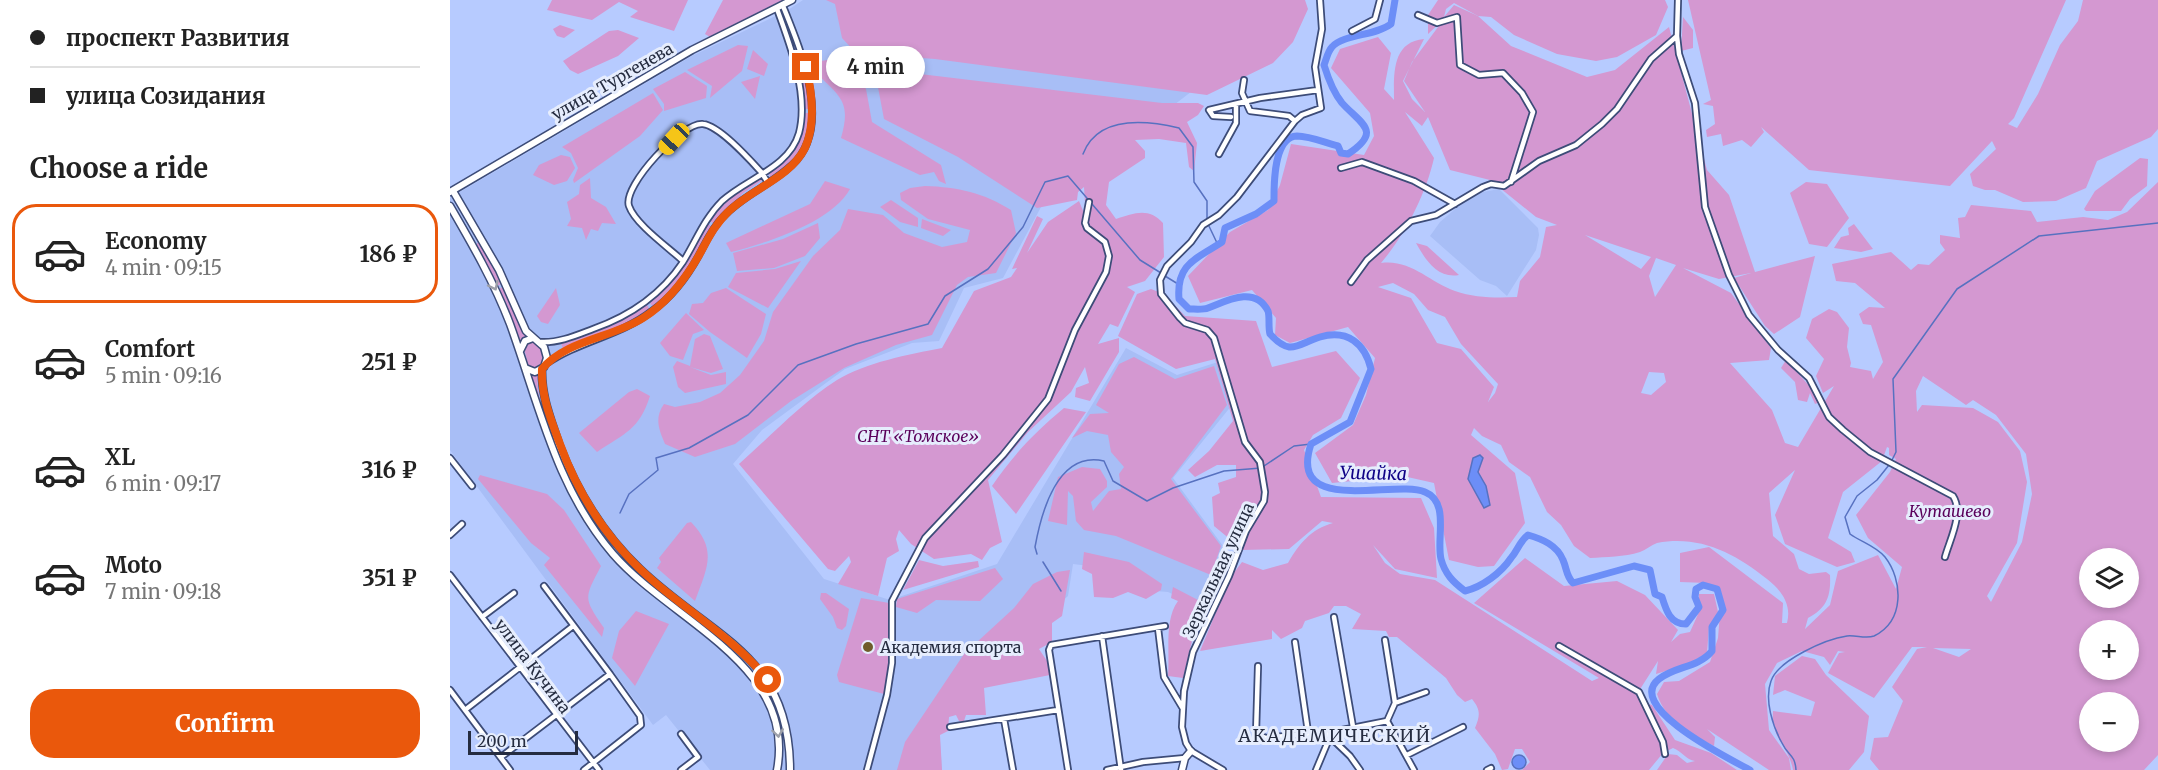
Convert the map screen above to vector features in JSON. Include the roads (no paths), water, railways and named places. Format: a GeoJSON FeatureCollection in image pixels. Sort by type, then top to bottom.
{"type":"FeatureCollection","features":[{"type":"Feature","properties":{"kind":"street","name":"улица Тургенева"},"geometry":{"type":"LineString","coordinates":[[451,192],[692,50],[792,0]]}},
{"type":"Feature","properties":{"kind":"street","name":"Зеркальная улица"},"geometry":{"type":"LineString","coordinates":[[1191,751],[1182,727],[1182,707],[1193,652],[1229,576],[1246,531],[1264,501],[1265,492],[1260,462],[1245,442],[1214,338],[1207,330],[1185,323],[1180,318],[1161,294],[1160,280],[1167,266],[1191,243],[1203,225],[1219,215],[1237,197],[1295,122],[1302,115],[1321,108],[1315,67],[1322,29],[1320,0]]}},
{"type":"Feature","properties":{"kind":"street"},"geometry":{"type":"LineString","coordinates":[[1352,31],[1375,18],[1380,0]]}},
{"type":"Feature","properties":{"kind":"street"},"geometry":{"type":"LineString","coordinates":[[1678,0],[1678,54],[1695,103],[1705,207],[1729,275],[1749,315],[1778,350],[1809,378],[1829,417],[1870,452],[1953,496],[1957,503],[1957,516],[1945,556]]}},
{"type":"Feature","properties":{"kind":"street"},"geometry":{"type":"LineString","coordinates":[[525,368],[535,372],[563,352],[616,332],[653,311],[683,281],[722,217],[745,196],[768,183],[795,163],[807,141],[812,111],[806,67],[791,25],[780,7]]}},
{"type":"Feature","properties":{"kind":"street"},"geometry":{"type":"LineString","coordinates":[[451,192],[499,270],[526,331],[533,338],[541,342],[571,337],[630,313],[660,290],[683,261],[713,211],[733,193],[786,157],[799,132],[801,111],[794,54],[784,28],[780,7]]}},
{"type":"Feature","properties":{"kind":"street"},"geometry":{"type":"LineString","coordinates":[[1418,15],[1437,23],[1457,17],[1460,65],[1479,75],[1503,73],[1530,104],[1533,112],[1511,182]]}},
{"type":"Feature","properties":{"kind":"street"},"geometry":{"type":"LineString","coordinates":[[1351,282],[1367,260],[1411,221],[1436,215],[1483,187],[1491,184],[1504,186],[1539,161],[1576,145],[1617,109],[1651,59],[1677,36]]}},
{"type":"Feature","properties":{"kind":"street"},"geometry":{"type":"LineString","coordinates":[[796,70],[800,65],[806,67]]}},
{"type":"Feature","properties":{"kind":"street"},"geometry":{"type":"LineString","coordinates":[[1244,80],[1242,93],[1250,111],[1289,116],[1295,122]]}},
{"type":"Feature","properties":{"kind":"street"},"geometry":{"type":"LineString","coordinates":[[1231,117],[1213,116],[1209,110],[1214,107],[1318,90]]}},
{"type":"Feature","properties":{"kind":"street"},"geometry":{"type":"LineString","coordinates":[[1219,154],[1236,123],[1236,104]]}},
{"type":"Feature","properties":{"kind":"street"},"geometry":{"type":"LineString","coordinates":[[683,261],[631,212],[628,194],[635,181],[683,130],[700,123],[717,130],[762,173],[768,183]]}},
{"type":"Feature","properties":{"kind":"street"},"geometry":{"type":"LineString","coordinates":[[1520,158],[1522,166],[1528,169]]}},
{"type":"Feature","properties":{"kind":"street"},"geometry":{"type":"LineString","coordinates":[[1341,168],[1362,162],[1414,181],[1455,204]]}},
{"type":"Feature","properties":{"kind":"street"},"geometry":{"type":"LineString","coordinates":[[867,770],[892,663],[892,601],[925,538],[1003,455],[1048,399],[1075,330],[1106,272],[1109,256],[1105,242],[1087,228],[1085,223],[1089,202]]}},
{"type":"Feature","properties":{"kind":"street"},"geometry":{"type":"LineString","coordinates":[[450,206],[495,289],[565,481],[598,535],[614,555],[653,592],[737,659],[761,685],[771,705],[780,743],[777,770]]}},
{"type":"Feature","properties":{"kind":"street"},"geometry":{"type":"LineString","coordinates":[[466,234],[475,229]]}},
{"type":"Feature","properties":{"kind":"street"},"geometry":{"type":"LineString","coordinates":[[520,354],[522,343],[533,338]]}},
{"type":"Feature","properties":{"kind":"street"},"geometry":{"type":"LineString","coordinates":[[541,342],[546,352],[543,394],[565,459],[587,503],[620,548],[658,586],[743,653],[768,680],[779,702],[788,730],[790,770]]}},
{"type":"Feature","properties":{"kind":"street"},"geometry":{"type":"LineString","coordinates":[[450,458],[472,486]]}},
{"type":"Feature","properties":{"kind":"street"},"geometry":{"type":"LineString","coordinates":[[450,535],[462,524]]}},
{"type":"Feature","properties":{"kind":"street"},"geometry":{"type":"LineString","coordinates":[[598,535],[605,529]]}},
{"type":"Feature","properties":{"kind":"street"},"geometry":{"type":"LineString","coordinates":[[614,555],[620,548]]}},
{"type":"Feature","properties":{"kind":"street","name":"улица Кучина"},"geometry":{"type":"LineString","coordinates":[[450,575],[518,667],[599,770]]}},
{"type":"Feature","properties":{"kind":"street"},"geometry":{"type":"LineString","coordinates":[[544,586],[640,716],[640,728],[584,770]]}},
{"type":"Feature","properties":{"kind":"street"},"geometry":{"type":"LineString","coordinates":[[482,617],[514,593]]}},
{"type":"Feature","properties":{"kind":"street"},"geometry":{"type":"LineString","coordinates":[[1334,617],[1353,727]]}},
{"type":"Feature","properties":{"kind":"street"},"geometry":{"type":"LineString","coordinates":[[465,710],[573,626]]}},
{"type":"Feature","properties":{"kind":"street"},"geometry":{"type":"LineString","coordinates":[[1068,770],[1049,650],[1051,645],[1165,626]]}},
{"type":"Feature","properties":{"kind":"street"},"geometry":{"type":"LineString","coordinates":[[1158,628],[1164,677],[1182,707]]}},
{"type":"Feature","properties":{"kind":"street"},"geometry":{"type":"LineString","coordinates":[[1102,636],[1121,769]]}},
{"type":"Feature","properties":{"kind":"street"},"geometry":{"type":"LineString","coordinates":[[1385,640],[1395,703],[1387,722]]}},
{"type":"Feature","properties":{"kind":"street"},"geometry":{"type":"LineString","coordinates":[[1295,642],[1308,732]]}},
{"type":"Feature","properties":{"kind":"street"},"geometry":{"type":"LineString","coordinates":[[1559,646],[1639,692],[1647,714],[1657,727],[1665,754]]}},
{"type":"Feature","properties":{"kind":"street"},"geometry":{"type":"LineString","coordinates":[[1258,666],[1256,734],[1266,738],[1320,731],[1329,736],[1360,770]]}},
{"type":"Feature","properties":{"kind":"street"},"geometry":{"type":"LineString","coordinates":[[501,757],[610,674]]}},
{"type":"Feature","properties":{"kind":"street"},"geometry":{"type":"LineString","coordinates":[[761,685],[768,680]]}},
{"type":"Feature","properties":{"kind":"street"},"geometry":{"type":"LineString","coordinates":[[450,690],[510,770]]}},
{"type":"Feature","properties":{"kind":"street"},"geometry":{"type":"LineString","coordinates":[[1395,703],[1426,692]]}},
{"type":"Feature","properties":{"kind":"street"},"geometry":{"type":"LineString","coordinates":[[771,705],[779,702]]}},
{"type":"Feature","properties":{"kind":"street"},"geometry":{"type":"LineString","coordinates":[[950,727],[1058,710]]}},
{"type":"Feature","properties":{"kind":"street"},"geometry":{"type":"LineString","coordinates":[[1004,719],[1013,770]]}},
{"type":"Feature","properties":{"kind":"street"},"geometry":{"type":"LineString","coordinates":[[1316,770],[1332,732],[1387,722]]}},
{"type":"Feature","properties":{"kind":"street"},"geometry":{"type":"LineString","coordinates":[[1387,722],[1414,770]]}},
{"type":"Feature","properties":{"kind":"street"},"geometry":{"type":"LineString","coordinates":[[1407,756],[1463,727]]}},
{"type":"Feature","properties":{"kind":"street"},"geometry":{"type":"LineString","coordinates":[[681,734],[698,757],[681,770]]}},
{"type":"Feature","properties":{"kind":"street"},"geometry":{"type":"LineString","coordinates":[[1182,770],[1185,758],[1191,751],[1223,770]]}},
{"type":"Feature","properties":{"kind":"street"},"geometry":{"type":"LineString","coordinates":[[1107,770],[1121,769],[1143,762],[1185,758]]}},
{"type":"Feature","properties":{"kind":"water"},"geometry":{"type":"Polygon","coordinates":[[[1480,455],[1483,458],[1478,472],[1486,486],[1490,505],[1484,508],[1468,479],[1473,458],[1480,455]]]}},
{"type":"Feature","properties":{"kind":"water"},"geometry":{"type":"Polygon","coordinates":[[[1516,755],[1522,755],[1526,762],[1522,769],[1516,769],[1512,765],[1512,759],[1516,755]]]}},
{"type":"Feature","properties":{"kind":"waterway","name":"Ушайка"},"geometry":{"type":"LineString","coordinates":[[1395,0],[1391,24],[1377,31],[1337,43],[1328,53],[1324,65],[1339,99],[1365,128],[1366,133],[1359,146],[1348,154],[1341,153],[1338,146],[1313,138],[1302,136],[1289,138],[1283,144],[1276,163],[1274,201],[1256,214],[1225,228],[1222,242],[1196,258],[1184,270],[1179,287],[1179,299],[1189,309],[1206,309],[1240,297],[1256,299],[1268,311],[1270,334],[1283,345],[1294,347],[1320,337],[1339,335],[1347,337],[1360,346],[1371,369],[1350,422],[1311,444],[1308,466],[1314,480],[1329,488],[1411,489],[1425,492],[1433,497],[1440,512],[1441,559],[1450,577],[1465,591],[1484,583],[1497,574],[1528,535],[1544,541],[1557,550],[1573,583],[1634,566],[1650,570],[1655,594],[1662,597],[1665,607],[1676,622],[1686,624],[1699,607],[1695,597],[1696,589],[1703,585],[1717,589],[1723,610],[1712,627],[1712,651],[1700,661],[1665,675],[1659,679],[1652,691],[1656,704],[1684,731],[1750,770]]}},
{"type":"Feature","properties":{"kind":"waterway"},"geometry":{"type":"LineString","coordinates":[[1083,154],[1090,141],[1100,132],[1124,123],[1152,123],[1179,128],[1193,147],[1194,182],[1207,201],[1207,222],[1218,245]]}},
{"type":"Feature","properties":{"kind":"waterway"},"geometry":{"type":"LineString","coordinates":[[620,513],[629,494],[658,470],[656,458],[689,448],[748,415],[798,365],[856,344],[928,324],[945,296],[988,269],[1023,227],[1045,182],[1068,176],[1140,260],[1161,273]]}},
{"type":"Feature","properties":{"kind":"waterway"},"geometry":{"type":"LineString","coordinates":[[1892,460],[1896,452],[1893,379],[1957,289],[2039,236],[2158,223]]}},
{"type":"Feature","properties":{"kind":"waterway"},"geometry":{"type":"LineString","coordinates":[[1165,276],[1178,284]]}},
{"type":"Feature","properties":{"kind":"waterway","name":"АКАДЕМИЧЕСКИЙ"},"geometry":{"type":"LineString","coordinates":[[1037,554],[1035,547],[1047,502],[1063,475],[1074,465],[1088,460],[1104,461],[1113,481],[1147,501],[1173,488],[1224,471],[1261,468],[1294,446],[1311,444]]}},
{"type":"Feature","properties":{"kind":"waterway"},"geometry":{"type":"LineString","coordinates":[[1796,770],[1793,758],[1784,747],[1773,721],[1768,696],[1771,681],[1775,673],[1804,652],[1838,638],[1874,636],[1891,621],[1898,600],[1898,588],[1891,566],[1877,550],[1850,534],[1845,517],[1857,496],[1877,480],[1889,465]]}},
{"type":"Feature","properties":{"kind":"waterway","name":"АКАДЕМИЧЕСКИЙ"},"geometry":{"type":"LineString","coordinates":[[1043,562],[1061,591]]}},
{"type":"Feature","properties":{"kind":"place","name":"Академия спорта"},"geometry":{"type":"Point","coordinates":[868,647]}},
{"type":"Feature","properties":{"kind":"district","name":"АКАДЕМИЧЕСКИЙ"},"geometry":{"type":"Point","coordinates":[1335,735]}},
{"type":"Feature","properties":{"kind":"park label","name":"СНТ «Томское»"},"geometry":{"type":"Point","coordinates":[918,436]}},
{"type":"Feature","properties":{"kind":"park label","name":"Куташево"},"geometry":{"type":"Point","coordinates":[1950,511]}}]}
